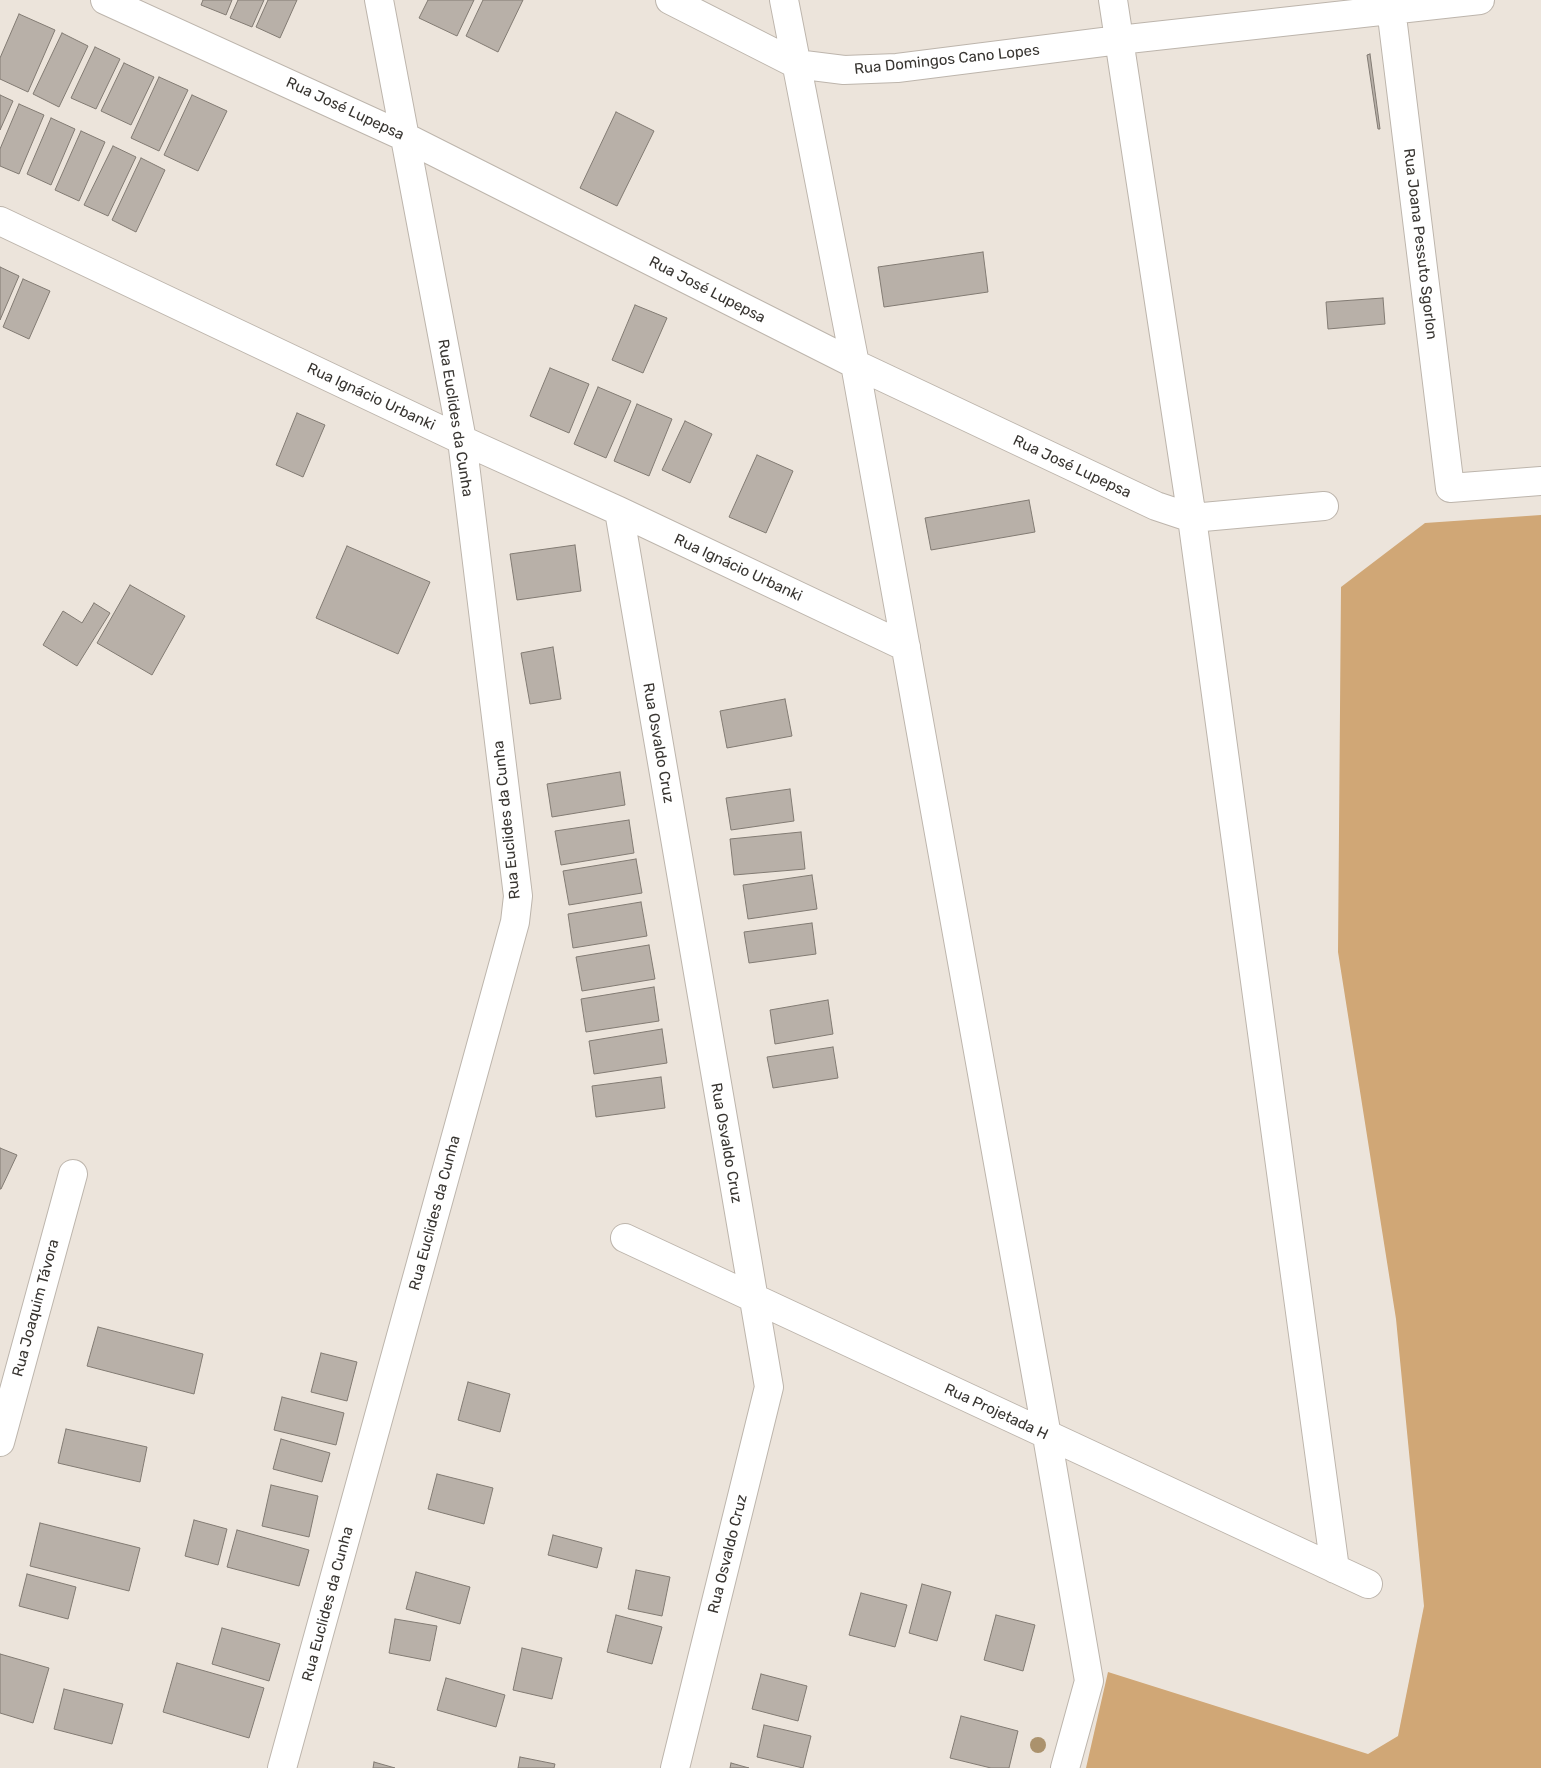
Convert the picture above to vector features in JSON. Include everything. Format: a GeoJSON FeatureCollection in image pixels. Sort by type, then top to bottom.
{"type":"FeatureCollection","features":[{"type":"Feature","properties":{"kind":"street","name":"Rua José Lupepsa"},"geometry":{"type":"LineString","coordinates":[[105,0],[404,136],[855,364],[1156,506],[1192,518],[1324,506]]}},
{"type":"Feature","properties":{"kind":"street","name":"Rua Euclides da Cunha"},"geometry":{"type":"LineString","coordinates":[[282,1768],[515,922],[518,896],[462,440],[379,0]]}},
{"type":"Feature","properties":{"kind":"street","name":"Rua Domingos Cano Lopes"},"geometry":{"type":"LineString","coordinates":[[670,0],[796,64],[844,70],[897,68],[1391,5],[1480,0]]}},
{"type":"Feature","properties":{"kind":"street"},"geometry":{"type":"LineString","coordinates":[[784,0],[855,364],[1047,1436],[1089,1681],[1065,1768]]}},
{"type":"Feature","properties":{"kind":"street"},"geometry":{"type":"LineString","coordinates":[[1113,0],[1192,518],[1335,1569]]}},
{"type":"Feature","properties":{"kind":"street","name":"Rua Joana Pessuto Sgorlon"},"geometry":{"type":"LineString","coordinates":[[1391,5],[1450,488],[1541,481]]}},
{"type":"Feature","properties":{"kind":"street","name":"Rua Ignácio Urbanki"},"geometry":{"type":"LineString","coordinates":[[0,221],[462,440],[619,511],[906,647]]}},
{"type":"Feature","properties":{"kind":"street","name":"Rua Osvaldo Cruz"},"geometry":{"type":"LineString","coordinates":[[619,511],[769,1387],[676,1768]]}},
{"type":"Feature","properties":{"kind":"street","name":"Rua Joaquim Távora"},"geometry":{"type":"LineString","coordinates":[[0,1442],[73,1174]]}},
{"type":"Feature","properties":{"kind":"street","name":"Rua Projetada H"},"geometry":{"type":"LineString","coordinates":[[625,1238],[1368,1584]]}},
{"type":"Feature","properties":{"kind":"shaded area"},"geometry":{"type":"Polygon","coordinates":[[[1541,515],[1541,1768],[1086,1768],[1108,1672],[1368,1754],[1398,1736],[1424,1606],[1396,1319],[1338,952],[1341,587],[1425,523],[1541,515]]]}},
{"type":"Feature","properties":{"kind":"building"},"geometry":{"type":"Polygon","coordinates":[[[203,0],[232,0],[226,15],[201,5],[203,0]]]}},
{"type":"Feature","properties":{"kind":"building"},"geometry":{"type":"Polygon","coordinates":[[[238,0],[264,0],[252,27],[230,18],[238,0]]]}},
{"type":"Feature","properties":{"kind":"building"},"geometry":{"type":"Polygon","coordinates":[[[268,0],[297,0],[280,38],[256,27],[268,0]]]}},
{"type":"Feature","properties":{"kind":"building"},"geometry":{"type":"Polygon","coordinates":[[[428,0],[474,0],[457,36],[419,18],[428,0]]]}},
{"type":"Feature","properties":{"kind":"building"},"geometry":{"type":"Polygon","coordinates":[[[483,0],[523,0],[498,52],[466,36],[483,0]]]}},
{"type":"Feature","properties":{"kind":"building"},"geometry":{"type":"Polygon","coordinates":[[[19,14],[55,30],[28,92],[0,79],[0,58],[19,14]]]}},
{"type":"Feature","properties":{"kind":"building"},"geometry":{"type":"Polygon","coordinates":[[[62,33],[88,46],[59,107],[33,94],[62,33]]]}},
{"type":"Feature","properties":{"kind":"building"},"geometry":{"type":"Polygon","coordinates":[[[95,47],[120,59],[96,109],[71,98],[95,47]]]}},
{"type":"Feature","properties":{"kind":"building"},"geometry":{"type":"Polygon","coordinates":[[[1370,54],[1380,129],[1378,129],[1367,55],[1370,54]]]}},
{"type":"Feature","properties":{"kind":"building"},"geometry":{"type":"Polygon","coordinates":[[[124,63],[154,77],[131,125],[101,111],[124,63]]]}},
{"type":"Feature","properties":{"kind":"building"},"geometry":{"type":"Polygon","coordinates":[[[159,77],[188,90],[159,151],[131,138],[159,77]]]}},
{"type":"Feature","properties":{"kind":"building"},"geometry":{"type":"Polygon","coordinates":[[[0,95],[13,101],[0,130],[0,95]]]}},
{"type":"Feature","properties":{"kind":"building"},"geometry":{"type":"Polygon","coordinates":[[[192,95],[227,111],[198,171],[164,155],[192,95]]]}},
{"type":"Feature","properties":{"kind":"building"},"geometry":{"type":"Polygon","coordinates":[[[19,104],[44,115],[19,174],[0,166],[0,149],[19,104]]]}},
{"type":"Feature","properties":{"kind":"building"},"geometry":{"type":"Polygon","coordinates":[[[616,112],[654,131],[617,206],[580,188],[616,112]]]}},
{"type":"Feature","properties":{"kind":"building"},"geometry":{"type":"Polygon","coordinates":[[[51,118],[75,129],[51,185],[27,174],[51,118]]]}},
{"type":"Feature","properties":{"kind":"building"},"geometry":{"type":"Polygon","coordinates":[[[81,131],[105,142],[79,201],[55,190],[81,131]]]}},
{"type":"Feature","properties":{"kind":"building"},"geometry":{"type":"Polygon","coordinates":[[[113,146],[136,157],[108,216],[84,205],[113,146]]]}},
{"type":"Feature","properties":{"kind":"building"},"geometry":{"type":"Polygon","coordinates":[[[141,158],[165,170],[136,232],[112,220],[141,158]]]}},
{"type":"Feature","properties":{"kind":"building"},"geometry":{"type":"Polygon","coordinates":[[[983,252],[988,292],[884,307],[878,267],[983,252]]]}},
{"type":"Feature","properties":{"kind":"building"},"geometry":{"type":"Polygon","coordinates":[[[0,267],[19,276],[0,320],[0,267]]]}},
{"type":"Feature","properties":{"kind":"building"},"geometry":{"type":"Polygon","coordinates":[[[23,279],[50,291],[29,339],[3,327],[23,279]]]}},
{"type":"Feature","properties":{"kind":"building"},"geometry":{"type":"Polygon","coordinates":[[[1383,298],[1385,324],[1328,329],[1326,302],[1383,298]]]}},
{"type":"Feature","properties":{"kind":"building"},"geometry":{"type":"Polygon","coordinates":[[[635,305],[667,318],[643,373],[612,360],[635,305]]]}},
{"type":"Feature","properties":{"kind":"building"},"geometry":{"type":"Polygon","coordinates":[[[550,368],[589,384],[569,433],[530,416],[550,368]]]}},
{"type":"Feature","properties":{"kind":"building"},"geometry":{"type":"Polygon","coordinates":[[[598,387],[631,401],[606,458],[574,444],[598,387]]]}},
{"type":"Feature","properties":{"kind":"building"},"geometry":{"type":"Polygon","coordinates":[[[637,404],[672,419],[649,476],[614,461],[637,404]]]}},
{"type":"Feature","properties":{"kind":"building"},"geometry":{"type":"Polygon","coordinates":[[[297,413],[325,425],[303,477],[276,465],[297,413]]]}},
{"type":"Feature","properties":{"kind":"building"},"geometry":{"type":"Polygon","coordinates":[[[685,421],[712,434],[690,483],[662,470],[685,421]]]}},
{"type":"Feature","properties":{"kind":"building"},"geometry":{"type":"Polygon","coordinates":[[[757,455],[793,471],[766,533],[729,517],[757,455]]]}},
{"type":"Feature","properties":{"kind":"building"},"geometry":{"type":"Polygon","coordinates":[[[1029,500],[1035,532],[931,550],[925,518],[1029,500]]]}},
{"type":"Feature","properties":{"kind":"building"},"geometry":{"type":"Polygon","coordinates":[[[575,545],[581,591],[517,600],[510,554],[575,545]]]}},
{"type":"Feature","properties":{"kind":"building"},"geometry":{"type":"Polygon","coordinates":[[[347,546],[430,582],[398,654],[316,618],[347,546]]]}},
{"type":"Feature","properties":{"kind":"building"},"geometry":{"type":"Polygon","coordinates":[[[130,585],[185,616],[152,675],[97,643],[130,585]]]}},
{"type":"Feature","properties":{"kind":"building"},"geometry":{"type":"Polygon","coordinates":[[[94,603],[110,613],[77,666],[43,645],[63,611],[82,623],[94,603]]]}},
{"type":"Feature","properties":{"kind":"building"},"geometry":{"type":"Polygon","coordinates":[[[553,647],[561,699],[530,704],[521,653],[553,647]]]}},
{"type":"Feature","properties":{"kind":"building"},"geometry":{"type":"Polygon","coordinates":[[[785,699],[792,736],[727,748],[720,711],[785,699]]]}},
{"type":"Feature","properties":{"kind":"building"},"geometry":{"type":"Polygon","coordinates":[[[620,772],[625,805],[552,817],[547,784],[620,772]]]}},
{"type":"Feature","properties":{"kind":"building"},"geometry":{"type":"Polygon","coordinates":[[[790,789],[794,821],[731,830],[726,798],[790,789]]]}},
{"type":"Feature","properties":{"kind":"building"},"geometry":{"type":"Polygon","coordinates":[[[629,820],[634,853],[561,865],[555,831],[629,820]]]}},
{"type":"Feature","properties":{"kind":"building"},"geometry":{"type":"Polygon","coordinates":[[[801,832],[805,869],[734,875],[730,839],[801,832]]]}},
{"type":"Feature","properties":{"kind":"building"},"geometry":{"type":"Polygon","coordinates":[[[636,859],[642,893],[569,905],[563,871],[636,859]]]}},
{"type":"Feature","properties":{"kind":"building"},"geometry":{"type":"Polygon","coordinates":[[[812,875],[817,909],[748,919],[743,885],[812,875]]]}},
{"type":"Feature","properties":{"kind":"building"},"geometry":{"type":"Polygon","coordinates":[[[641,902],[647,936],[573,948],[568,914],[641,902]]]}},
{"type":"Feature","properties":{"kind":"building"},"geometry":{"type":"Polygon","coordinates":[[[812,923],[816,954],[749,963],[744,932],[812,923]]]}},
{"type":"Feature","properties":{"kind":"building"},"geometry":{"type":"Polygon","coordinates":[[[649,945],[655,979],[582,991],[576,957],[649,945]]]}},
{"type":"Feature","properties":{"kind":"building"},"geometry":{"type":"Polygon","coordinates":[[[654,987],[659,1021],[586,1032],[581,999],[654,987]]]}},
{"type":"Feature","properties":{"kind":"building"},"geometry":{"type":"Polygon","coordinates":[[[828,1000],[833,1034],[775,1044],[770,1010],[828,1000]]]}},
{"type":"Feature","properties":{"kind":"building"},"geometry":{"type":"Polygon","coordinates":[[[662,1029],[667,1063],[594,1074],[589,1041],[662,1029]]]}},
{"type":"Feature","properties":{"kind":"building"},"geometry":{"type":"Polygon","coordinates":[[[833,1047],[838,1078],[773,1088],[767,1057],[833,1047]]]}},
{"type":"Feature","properties":{"kind":"building"},"geometry":{"type":"Polygon","coordinates":[[[661,1077],[665,1108],[596,1117],[592,1086],[661,1077]]]}},
{"type":"Feature","properties":{"kind":"building"},"geometry":{"type":"Polygon","coordinates":[[[0,1148],[17,1155],[1,1189],[0,1189],[0,1148]]]}},
{"type":"Feature","properties":{"kind":"building"},"geometry":{"type":"Polygon","coordinates":[[[98,1327],[203,1354],[194,1394],[87,1366],[98,1327]]]}},
{"type":"Feature","properties":{"kind":"building"},"geometry":{"type":"Polygon","coordinates":[[[321,1353],[357,1362],[347,1401],[311,1392],[321,1353]]]}},
{"type":"Feature","properties":{"kind":"building"},"geometry":{"type":"Polygon","coordinates":[[[468,1382],[510,1394],[500,1432],[458,1420],[468,1382]]]}},
{"type":"Feature","properties":{"kind":"building"},"geometry":{"type":"Polygon","coordinates":[[[282,1397],[344,1413],[336,1445],[274,1430],[282,1397]]]}},
{"type":"Feature","properties":{"kind":"building"},"geometry":{"type":"Polygon","coordinates":[[[66,1429],[147,1447],[140,1482],[58,1463],[66,1429]]]}},
{"type":"Feature","properties":{"kind":"building"},"geometry":{"type":"Polygon","coordinates":[[[281,1439],[330,1453],[322,1482],[273,1469],[281,1439]]]}},
{"type":"Feature","properties":{"kind":"building"},"geometry":{"type":"Polygon","coordinates":[[[437,1474],[493,1488],[484,1524],[428,1509],[437,1474]]]}},
{"type":"Feature","properties":{"kind":"building"},"geometry":{"type":"Polygon","coordinates":[[[271,1485],[318,1496],[309,1537],[262,1526],[271,1485]]]}},
{"type":"Feature","properties":{"kind":"building"},"geometry":{"type":"Polygon","coordinates":[[[194,1520],[227,1529],[218,1565],[185,1556],[194,1520]]]}},
{"type":"Feature","properties":{"kind":"building"},"geometry":{"type":"Polygon","coordinates":[[[40,1523],[140,1548],[129,1591],[30,1566],[40,1523]]]}},
{"type":"Feature","properties":{"kind":"building"},"geometry":{"type":"Polygon","coordinates":[[[237,1530],[309,1550],[299,1586],[227,1567],[237,1530]]]}},
{"type":"Feature","properties":{"kind":"building"},"geometry":{"type":"Polygon","coordinates":[[[553,1535],[602,1548],[597,1568],[548,1555],[553,1535]]]}},
{"type":"Feature","properties":{"kind":"building"},"geometry":{"type":"Polygon","coordinates":[[[636,1570],[670,1577],[662,1616],[628,1609],[636,1570]]]}},
{"type":"Feature","properties":{"kind":"building"},"geometry":{"type":"Polygon","coordinates":[[[416,1572],[470,1587],[460,1624],[406,1609],[416,1572]]]}},
{"type":"Feature","properties":{"kind":"building"},"geometry":{"type":"Polygon","coordinates":[[[27,1574],[76,1587],[68,1619],[19,1606],[27,1574]]]}},
{"type":"Feature","properties":{"kind":"building"},"geometry":{"type":"Polygon","coordinates":[[[922,1584],[951,1592],[937,1641],[909,1633],[922,1584]]]}},
{"type":"Feature","properties":{"kind":"building"},"geometry":{"type":"Polygon","coordinates":[[[861,1593],[907,1605],[895,1647],[849,1635],[861,1593]]]}},
{"type":"Feature","properties":{"kind":"building"},"geometry":{"type":"Polygon","coordinates":[[[616,1615],[662,1627],[652,1664],[607,1652],[616,1615]]]}},
{"type":"Feature","properties":{"kind":"building"},"geometry":{"type":"Polygon","coordinates":[[[996,1615],[1035,1625],[1023,1671],[984,1660],[996,1615]]]}},
{"type":"Feature","properties":{"kind":"building"},"geometry":{"type":"Polygon","coordinates":[[[395,1619],[437,1626],[430,1661],[389,1653],[395,1619]]]}},
{"type":"Feature","properties":{"kind":"building"},"geometry":{"type":"Polygon","coordinates":[[[222,1628],[280,1644],[269,1681],[212,1664],[222,1628]]]}},
{"type":"Feature","properties":{"kind":"building"},"geometry":{"type":"Polygon","coordinates":[[[522,1648],[562,1658],[552,1699],[513,1690],[522,1648]]]}},
{"type":"Feature","properties":{"kind":"building"},"geometry":{"type":"Polygon","coordinates":[[[0,1654],[49,1668],[33,1723],[0,1713],[0,1654]]]}},
{"type":"Feature","properties":{"kind":"building"},"geometry":{"type":"Polygon","coordinates":[[[177,1663],[264,1688],[249,1738],[163,1712],[177,1663]]]}},
{"type":"Feature","properties":{"kind":"building"},"geometry":{"type":"Polygon","coordinates":[[[761,1674],[807,1686],[798,1721],[752,1709],[761,1674]]]}},
{"type":"Feature","properties":{"kind":"building"},"geometry":{"type":"Polygon","coordinates":[[[446,1678],[505,1695],[496,1727],[437,1710],[446,1678]]]}},
{"type":"Feature","properties":{"kind":"building"},"geometry":{"type":"Polygon","coordinates":[[[64,1689],[123,1704],[112,1744],[54,1729],[64,1689]]]}},
{"type":"Feature","properties":{"kind":"building"},"geometry":{"type":"Polygon","coordinates":[[[961,1716],[1018,1731],[1009,1768],[991,1768],[950,1758],[961,1716]]]}},
{"type":"Feature","properties":{"kind":"building"},"geometry":{"type":"Polygon","coordinates":[[[764,1725],[811,1736],[803,1768],[757,1757],[764,1725]]]}},
{"type":"Feature","properties":{"kind":"building"},"geometry":{"type":"Polygon","coordinates":[[[520,1757],[555,1764],[554,1768],[518,1768],[520,1757]]]}},
{"type":"Feature","properties":{"kind":"building"},"geometry":{"type":"Polygon","coordinates":[[[374,1762],[395,1768],[373,1768],[374,1762]]]}},
{"type":"Feature","properties":{"kind":"building"},"geometry":{"type":"Polygon","coordinates":[[[731,1763],[749,1768],[730,1768],[731,1763]]]}}]}
